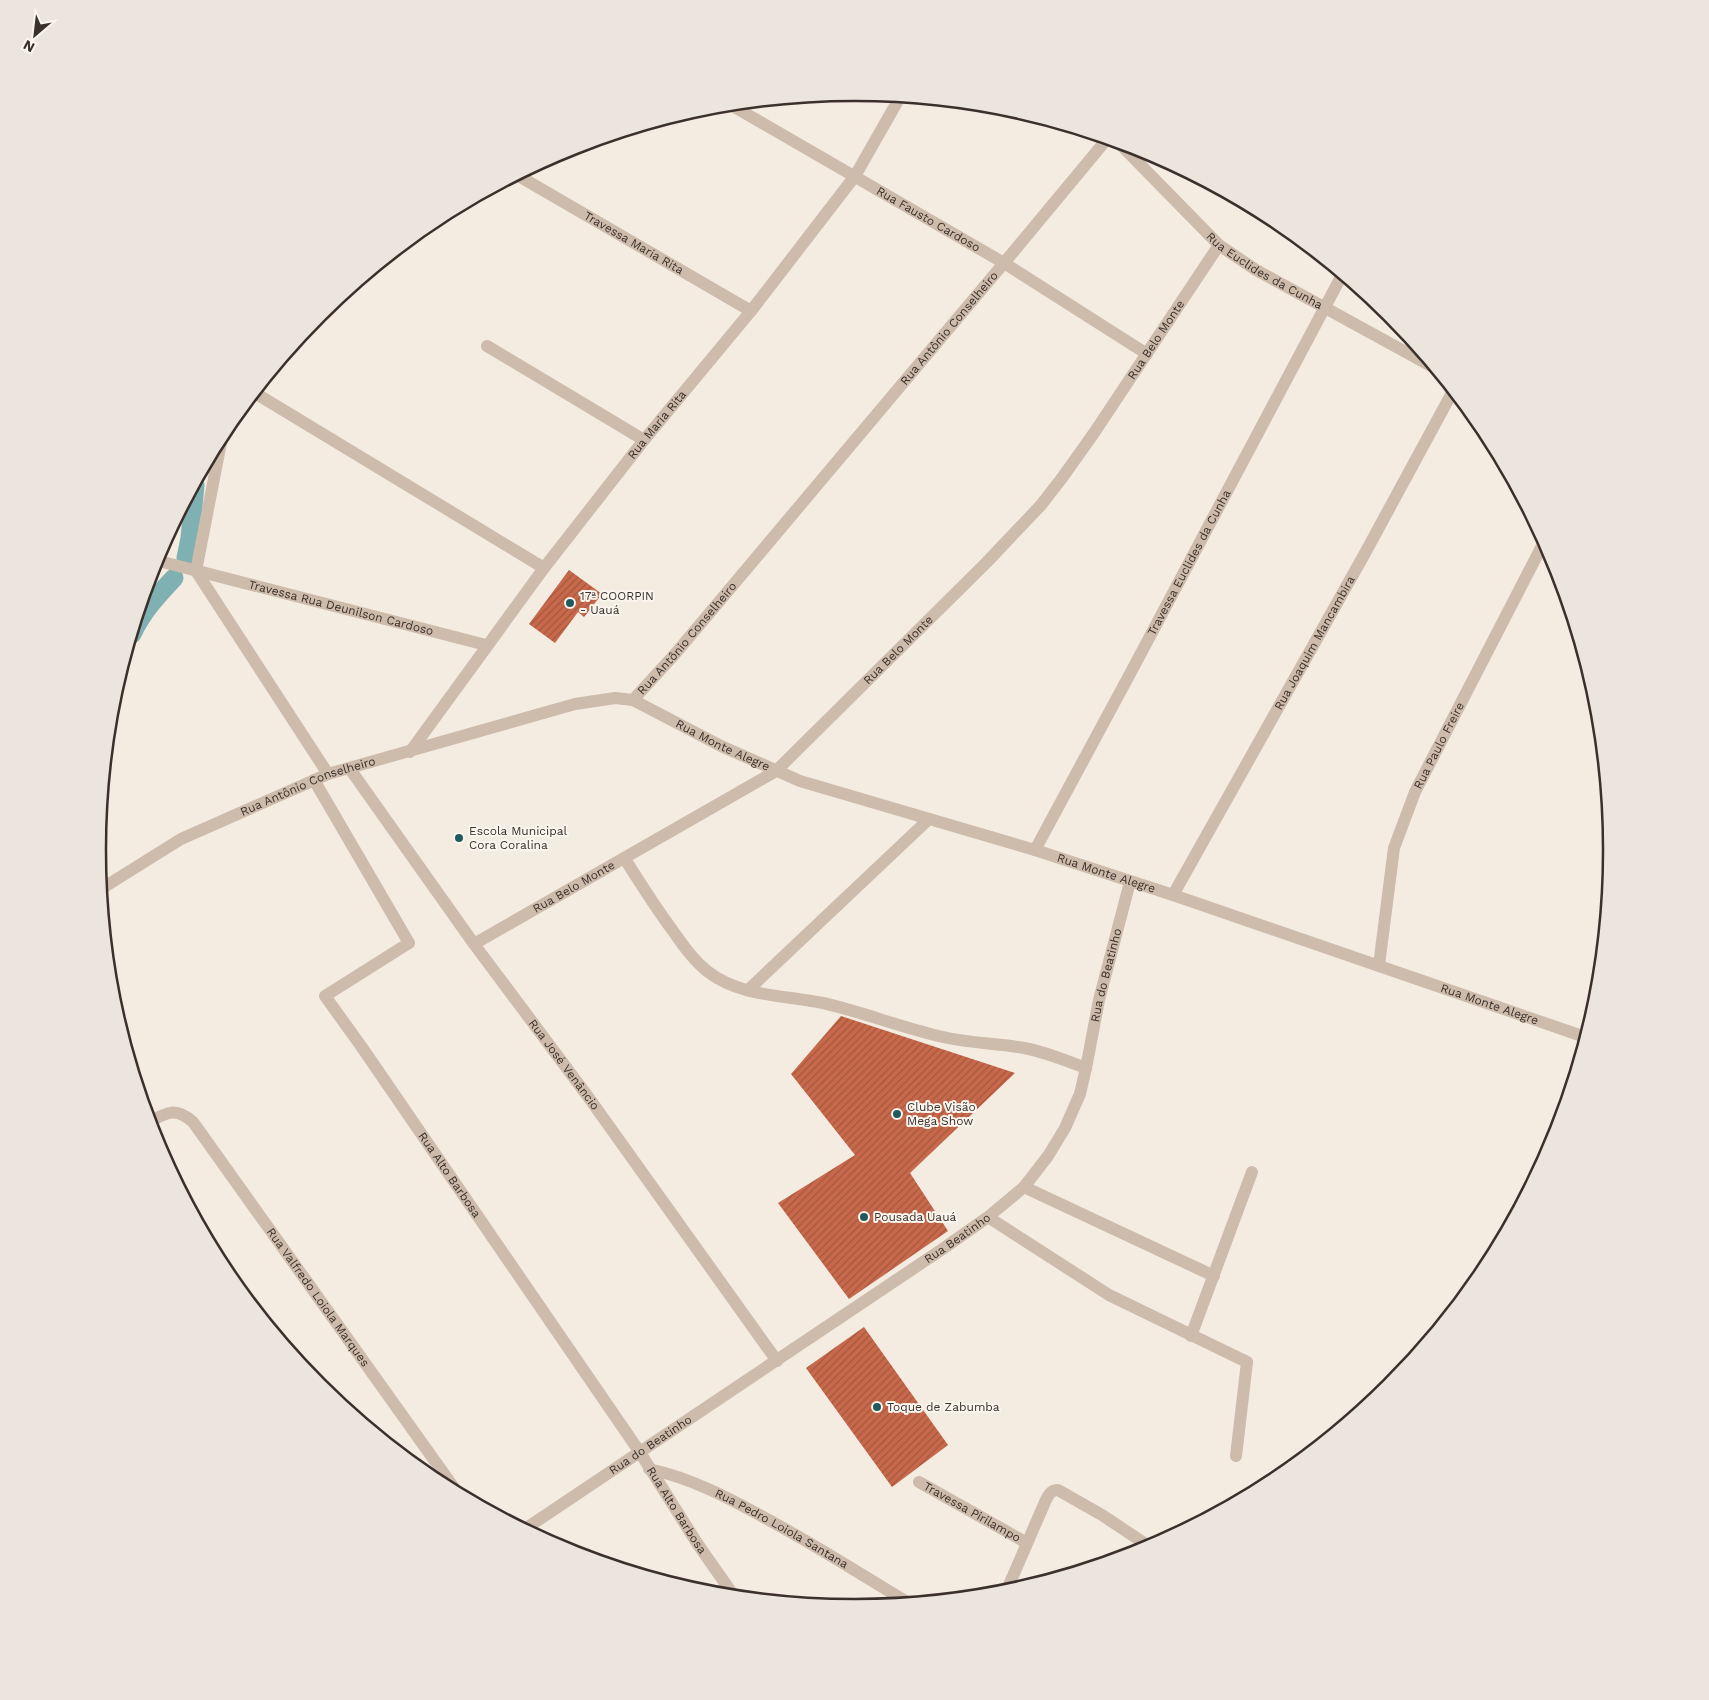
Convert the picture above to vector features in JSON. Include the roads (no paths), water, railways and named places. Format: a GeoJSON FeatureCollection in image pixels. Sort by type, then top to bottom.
{"type":"FeatureCollection","features":[{"type":"Feature","properties":{"kind":"street","name":"Rua Maria Rita"},"geometry":{"type":"LineString","coordinates":[[410,752],[486,645],[544,568],[644,440],[751,312],[855,176],[897,103]]}},
{"type":"Feature","properties":{"kind":"street","name":"Rua Fausto Cardoso"},"geometry":{"type":"LineString","coordinates":[[741,111],[1004,263],[1147,354]]}},
{"type":"Feature","properties":{"kind":"street","name":"Rua Antônio Conselheiro"},"geometry":{"type":"LineString","coordinates":[[107,885],[181,839],[328,774],[584,702],[615,698],[633,700],[675,654],[1103,144]]}},
{"type":"Feature","properties":{"kind":"street","name":"Rua Euclides da Cunha"},"geometry":{"type":"LineString","coordinates":[[1131,154],[1220,245],[1256,270],[1421,360]]}},
{"type":"Feature","properties":{"kind":"street","name":"Travessa Maria Rita"},"geometry":{"type":"LineString","coordinates":[[523,178],[751,312]]}},
{"type":"Feature","properties":{"kind":"street","name":"Rua Belo Monte"},"geometry":{"type":"LineString","coordinates":[[474,944],[776,771],[994,555],[1041,505],[1062,478],[1220,245]]}},
{"type":"Feature","properties":{"kind":"street","name":"Travessa Euclides da Cunha"},"geometry":{"type":"LineString","coordinates":[[1035,850],[1136,664],[1339,280]]}},
{"type":"Feature","properties":{"kind":"street"},"geometry":{"type":"LineString","coordinates":[[487,346],[644,440]]}},
{"type":"Feature","properties":{"kind":"street"},"geometry":{"type":"LineString","coordinates":[[259,395],[544,568]]}},
{"type":"Feature","properties":{"kind":"street","name":"Rua Joaquim Mancambira"},"geometry":{"type":"LineString","coordinates":[[1173,895],[1364,555],[1450,396]]}},
{"type":"Feature","properties":{"kind":"street"},"geometry":{"type":"LineString","coordinates":[[218,456],[196,571],[328,774]]}},
{"type":"Feature","properties":{"kind":"street","name":"Rua Paulo Freire"},"geometry":{"type":"LineString","coordinates":[[1379,965],[1394,848],[1403,820],[1419,784],[1540,550]]}},
{"type":"Feature","properties":{"kind":"street","name":"Travessa Rua Deunilson Cardoso"},"geometry":{"type":"LineString","coordinates":[[163,562],[486,645]]}},
{"type":"Feature","properties":{"kind":"street","name":"Rua Monte Alegre"},"geometry":{"type":"LineString","coordinates":[[633,700],[722,746],[776,771],[833,791],[1035,850],[1173,895],[1580,1035]]}},
{"type":"Feature","properties":{"kind":"street","name":"Rua José Venâncio"},"geometry":{"type":"LineString","coordinates":[[350,769],[474,944],[589,1098],[777,1361]]}},
{"type":"Feature","properties":{"kind":"street","name":"Rua Alto Barbosa"},"geometry":{"type":"LineString","coordinates":[[314,780],[409,943],[325,996],[367,1054],[638,1451],[728,1587]]}},
{"type":"Feature","properties":{"kind":"street"},"geometry":{"type":"LineString","coordinates":[[748,990],[929,819]]}},
{"type":"Feature","properties":{"kind":"street"},"geometry":{"type":"LineString","coordinates":[[624,858],[654,906],[692,957],[708,972],[727,984],[858,1012],[969,1043],[1026,1049],[1057,1057],[1086,1068]]}},
{"type":"Feature","properties":{"kind":"street","name":"Rua do Beatinho"},"geometry":{"type":"LineString","coordinates":[[1086,1068],[1098,1000],[1130,882]]}},
{"type":"Feature","properties":{"kind":"street","name":"Rua Beatinho"},"geometry":{"type":"LineString","coordinates":[[777,1361],[988,1217],[1024,1187],[1048,1156],[1065,1128],[1080,1094],[1086,1068]]}},
{"type":"Feature","properties":{"kind":"street","name":"Rua Valfredo Loiola Marques"},"geometry":{"type":"LineString","coordinates":[[156,1118],[171,1112],[185,1115],[193,1122],[447,1478]]}},
{"type":"Feature","properties":{"kind":"street"},"geometry":{"type":"LineString","coordinates":[[1191,1336],[1252,1172]]}},
{"type":"Feature","properties":{"kind":"street"},"geometry":{"type":"LineString","coordinates":[[1024,1187],[1214,1276]]}},
{"type":"Feature","properties":{"kind":"street"},"geometry":{"type":"LineString","coordinates":[[988,1217],[1109,1295],[1247,1362],[1236,1456]]}},
{"type":"Feature","properties":{"kind":"street","name":"Rua do Beatinho"},"geometry":{"type":"LineString","coordinates":[[530,1525],[638,1451],[777,1361]]}},
{"type":"Feature","properties":{"kind":"street","name":"Rua Pedro Loiola Santana"},"geometry":{"type":"LineString","coordinates":[[649,1469],[673,1474],[745,1507],[807,1541],[899,1597]]}},
{"type":"Feature","properties":{"kind":"street","name":"Travessa Pirilampo"},"geometry":{"type":"LineString","coordinates":[[919,1482],[1027,1543]]}},
{"type":"Feature","properties":{"kind":"street","name":"Travessa Pirilampo"},"geometry":{"type":"LineString","coordinates":[[1010,1582],[1050,1493],[1058,1490],[1102,1514],[1142,1542]]}},
{"type":"Feature","properties":{"kind":"waterway"},"geometry":{"type":"LineString","coordinates":[[186,558],[194,499]]}},
{"type":"Feature","properties":{"kind":"waterway"},"geometry":{"type":"LineString","coordinates":[[144,613],[174,578]]}},
{"type":"Feature","properties":{"kind":"place","name":"17ª COORPIN - Uauá"},"geometry":{"type":"Point","coordinates":[570,603]}},
{"type":"Feature","properties":{"kind":"place","name":"Escola Municipal Cora Coralina"},"geometry":{"type":"Point","coordinates":[459,838]}},
{"type":"Feature","properties":{"kind":"place","name":"Clube Visão Mega Show"},"geometry":{"type":"Point","coordinates":[897,1114]}},
{"type":"Feature","properties":{"kind":"place","name":"Pousada Uauá"},"geometry":{"type":"Point","coordinates":[864,1217]}},
{"type":"Feature","properties":{"kind":"place","name":"Toque de Zabumba"},"geometry":{"type":"Point","coordinates":[877,1407]}}]}
